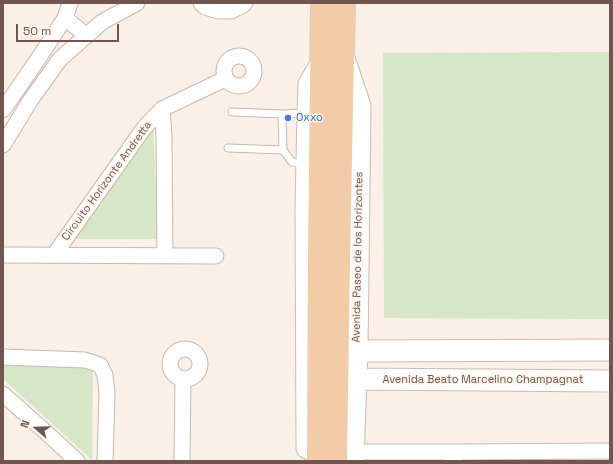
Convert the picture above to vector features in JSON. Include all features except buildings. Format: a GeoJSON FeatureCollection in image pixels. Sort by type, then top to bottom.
{"type":"FeatureCollection","features":[{"type":"Feature","properties":{"kind":"main road","name":"Avenida Paseo de los Horizontes"},"geometry":{"type":"LineString","coordinates":[[322,3],[321,64],[329,259],[347,458]]}},
{"type":"Feature","properties":{"kind":"main road","name":"Avenida Paseo de los Horizontes"},"geometry":{"type":"LineString","coordinates":[[318,461],[329,259],[344,56],[344,3]]}},
{"type":"Feature","properties":{"kind":"street"},"geometry":{"type":"LineString","coordinates":[[3,110],[65,18],[70,3]]}},
{"type":"Feature","properties":{"kind":"street"},"geometry":{"type":"LineString","coordinates":[[3,145],[30,101],[60,59],[102,22],[137,3]]}},
{"type":"Feature","properties":{"kind":"street"},"geometry":{"type":"LineString","coordinates":[[201,3],[205,7],[218,11],[231,11],[245,3]]}},
{"type":"Feature","properties":{"kind":"street"},"geometry":{"type":"LineString","coordinates":[[65,18],[87,36]]}},
{"type":"Feature","properties":{"kind":"street","name":"Avenida Paseo de los Horizontes"},"geometry":{"type":"LineString","coordinates":[[344,56],[360,106],[356,379],[347,458]]}},
{"type":"Feature","properties":{"kind":"street"},"geometry":{"type":"LineString","coordinates":[[308,461],[306,216],[308,113],[309,84],[321,64]]}},
{"type":"Feature","properties":{"kind":"street","name":"Circuito Horizonte Andretta"},"geometry":{"type":"LineString","coordinates":[[54,255],[144,128],[162,109],[225,78]]}},
{"type":"Feature","properties":{"kind":"street","name":"Circuito Horizonte Andretta"},"geometry":{"type":"LineString","coordinates":[[162,109],[164,136],[165,256]]}},
{"type":"Feature","properties":{"kind":"street","name":"Circuito Horizonte Andretta"},"geometry":{"type":"LineString","coordinates":[[3,254],[216,256]]}},
{"type":"Feature","properties":{"kind":"street"},"geometry":{"type":"LineString","coordinates":[[357,351],[610,350]]}},
{"type":"Feature","properties":{"kind":"street"},"geometry":{"type":"LineString","coordinates":[[3,357],[86,360],[100,365],[105,375],[107,393],[104,461]]}},
{"type":"Feature","properties":{"kind":"street"},"geometry":{"type":"LineString","coordinates":[[182,461],[183,379]]}},
{"type":"Feature","properties":{"kind":"street","name":"Avenida Beato Marcelino Champagnat"},"geometry":{"type":"LineString","coordinates":[[356,379],[610,381]]}},
{"type":"Feature","properties":{"kind":"street"},"geometry":{"type":"LineString","coordinates":[[3,394],[77,461]]}},
{"type":"Feature","properties":{"kind":"street"},"geometry":{"type":"LineString","coordinates":[[347,458],[460,458],[605,451]]}},
{"type":"Feature","properties":{"kind":"street"},"geometry":{"type":"LineString","coordinates":[[588,461],[605,451]]}},
{"type":"Feature","properties":{"kind":"lane"},"geometry":{"type":"LineString","coordinates":[[232,112],[282,114],[308,113]]}},
{"type":"Feature","properties":{"kind":"lane"},"geometry":{"type":"LineString","coordinates":[[282,114],[283,150],[292,162],[307,165]]}},
{"type":"Feature","properties":{"kind":"lane"},"geometry":{"type":"LineString","coordinates":[[228,148],[283,150]]}},
{"type":"Feature","properties":{"kind":"green space"},"geometry":{"type":"Polygon","coordinates":[[[610,52],[610,319],[384,318],[383,53],[610,52]]]}},
{"type":"Feature","properties":{"kind":"green space"},"geometry":{"type":"Polygon","coordinates":[[[153,123],[158,239],[74,239],[153,123]]]}},
{"type":"Feature","properties":{"kind":"green space"},"geometry":{"type":"Polygon","coordinates":[[[3,364],[93,365],[92,460],[3,379],[3,364]]]}},
{"type":"Feature","properties":{"kind":"place","name":"Oxxo"},"geometry":{"type":"Point","coordinates":[288,118]}}]}
